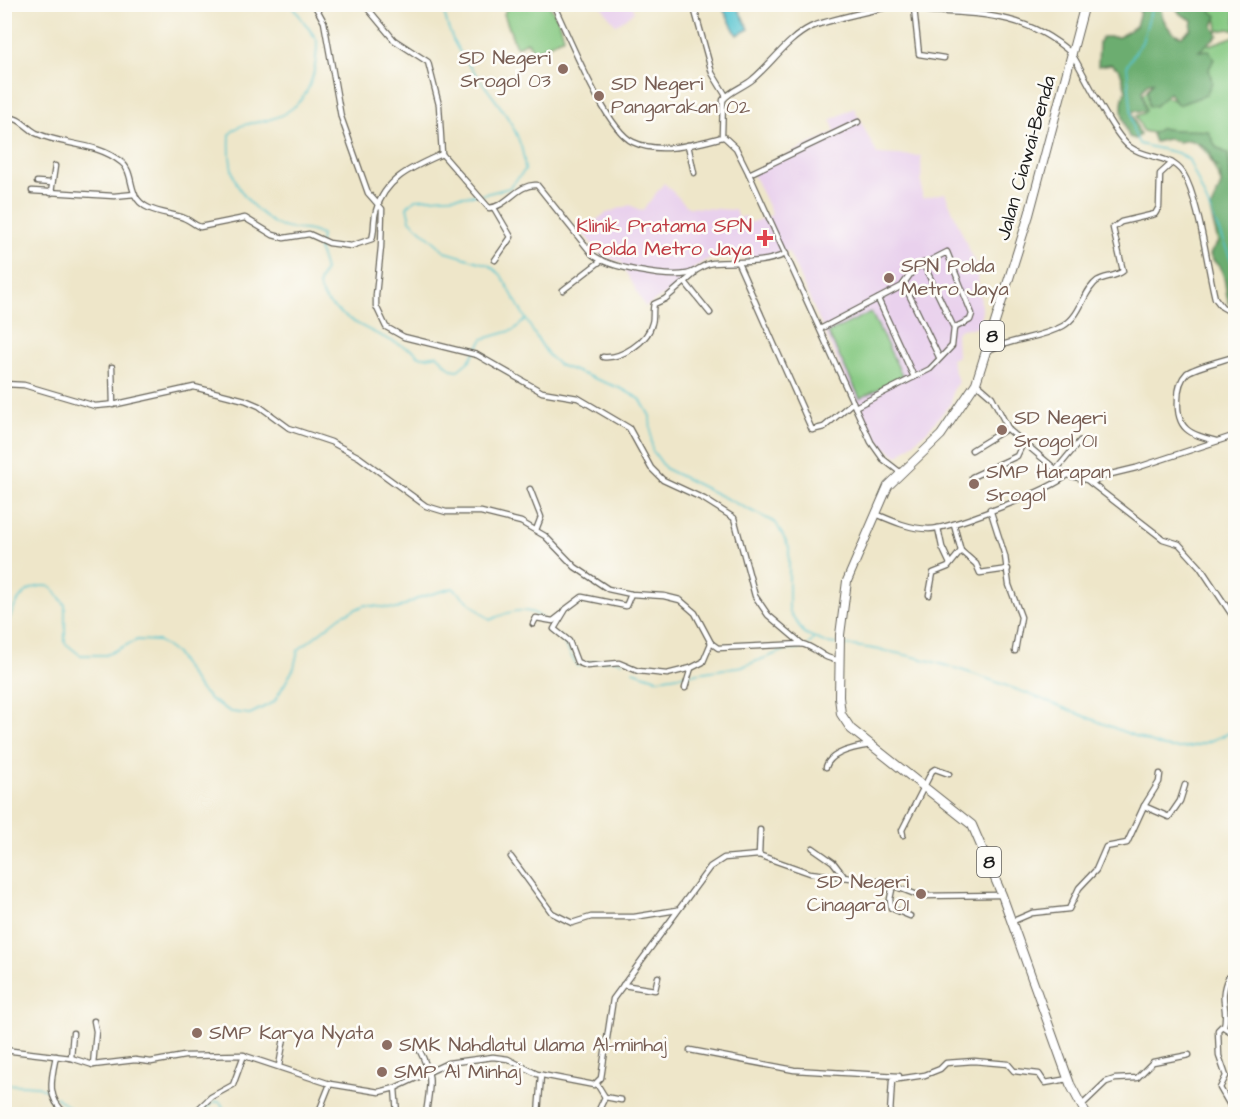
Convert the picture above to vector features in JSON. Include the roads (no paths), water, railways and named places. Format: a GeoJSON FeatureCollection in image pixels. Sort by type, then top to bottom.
{"type":"FeatureCollection","features":[{"type":"Feature","properties":{"kind":"highway","name":"Jalan Ciawai-Benda"},"geometry":{"type":"LineString","coordinates":[[839,659],[846,586],[888,486],[941,435],[976,383],[1029,215],[1086,4]]}},
{"type":"Feature","properties":{"kind":"highway","name":"8"},"geometry":{"type":"LineString","coordinates":[[839,659],[841,714],[851,729],[972,825],[1002,895],[1068,1079],[1083,1110]]}},
{"type":"Feature","properties":{"kind":"street"},"geometry":{"type":"LineString","coordinates":[[314,4],[324,22],[341,117],[368,193],[380,204],[381,247],[375,295],[376,306],[386,327],[404,337],[477,356],[542,392],[578,398],[628,428],[651,468],[663,480],[732,515],[738,524],[746,572],[754,596],[768,615],[802,644]]}},
{"type":"Feature","properties":{"kind":"street"},"geometry":{"type":"LineString","coordinates":[[364,4],[394,40],[428,62],[439,105],[442,154],[478,198],[486,206],[494,208],[511,237],[495,260]]}},
{"type":"Feature","properties":{"kind":"street"},"geometry":{"type":"LineString","coordinates":[[553,4],[588,80],[626,138],[656,148],[688,145],[723,137]]}},
{"type":"Feature","properties":{"kind":"street"},"geometry":{"type":"LineString","coordinates":[[693,4],[712,73],[726,96]]}},
{"type":"Feature","properties":{"kind":"street"},"geometry":{"type":"LineString","coordinates":[[901,472],[874,448],[749,174],[736,148],[723,137],[721,106],[726,96],[753,79],[788,44],[810,27],[830,20],[909,5],[914,9],[1001,16],[1035,28],[1072,54],[1123,140],[1139,152],[1172,163],[1183,174],[1194,200],[1215,298],[1222,307],[1236,315]]}},
{"type":"Feature","properties":{"kind":"street"},"geometry":{"type":"LineString","coordinates":[[914,9],[919,54],[944,58]]}},
{"type":"Feature","properties":{"kind":"street"},"geometry":{"type":"LineString","coordinates":[[4,117],[20,120],[34,132],[54,141],[94,148],[121,161],[128,171],[138,200],[152,209],[182,217],[198,226],[207,227],[245,218],[280,237],[309,234],[328,243],[347,246],[372,239],[380,204],[399,175],[442,154]]}},
{"type":"Feature","properties":{"kind":"street"},"geometry":{"type":"LineString","coordinates":[[749,174],[858,122]]}},
{"type":"Feature","properties":{"kind":"street"},"geometry":{"type":"LineString","coordinates":[[688,145],[694,173]]}},
{"type":"Feature","properties":{"kind":"street"},"geometry":{"type":"LineString","coordinates":[[987,351],[1011,340],[1047,333],[1064,326],[1076,316],[1095,283],[1124,271],[1113,228],[1120,222],[1155,214],[1159,207],[1160,174],[1172,163]]}},
{"type":"Feature","properties":{"kind":"street"},"geometry":{"type":"LineString","coordinates":[[51,193],[55,166]]}},
{"type":"Feature","properties":{"kind":"street"},"geometry":{"type":"LineString","coordinates":[[37,182],[52,183]]}},
{"type":"Feature","properties":{"kind":"street"},"geometry":{"type":"LineString","coordinates":[[494,208],[525,187],[537,185],[593,255],[602,260],[671,275],[698,270],[710,264],[762,262],[786,254]]}},
{"type":"Feature","properties":{"kind":"street"},"geometry":{"type":"LineString","coordinates":[[32,191],[114,196],[135,194]]}},
{"type":"Feature","properties":{"kind":"street"},"geometry":{"type":"LineString","coordinates":[[820,329],[904,284],[909,275],[923,263],[947,252],[972,314],[970,320],[954,328]]}},
{"type":"Feature","properties":{"kind":"street"},"geometry":{"type":"LineString","coordinates":[[563,290],[602,260]]}},
{"type":"Feature","properties":{"kind":"street"},"geometry":{"type":"LineString","coordinates":[[738,263],[812,430],[824,427],[853,402]]}},
{"type":"Feature","properties":{"kind":"street"},"geometry":{"type":"LineString","coordinates":[[855,407],[930,369],[952,346],[954,328],[923,263]]}},
{"type":"Feature","properties":{"kind":"street"},"geometry":{"type":"LineString","coordinates":[[603,357],[619,355],[633,348],[649,330],[654,304],[665,299],[698,270]]}},
{"type":"Feature","properties":{"kind":"street"},"geometry":{"type":"LineString","coordinates":[[685,282],[710,313]]}},
{"type":"Feature","properties":{"kind":"street"},"geometry":{"type":"LineString","coordinates":[[904,284],[939,357]]}},
{"type":"Feature","properties":{"kind":"street"},"geometry":{"type":"LineString","coordinates":[[878,299],[914,377]]}},
{"type":"Feature","properties":{"kind":"street"},"geometry":{"type":"LineString","coordinates":[[1216,441],[1195,436],[1183,428],[1177,413],[1178,387],[1187,373],[1236,357]]}},
{"type":"Feature","properties":{"kind":"street"},"geometry":{"type":"LineString","coordinates":[[112,367],[113,405]]}},
{"type":"Feature","properties":{"kind":"street"},"geometry":{"type":"LineString","coordinates":[[976,383],[992,398],[1008,428],[1056,470],[1066,476],[1091,483],[1163,539],[1179,544],[1200,567],[1236,621]]}},
{"type":"Feature","properties":{"kind":"street"},"geometry":{"type":"LineString","coordinates":[[4,384],[24,385],[82,403],[113,405],[194,387],[245,400],[259,406],[289,428],[331,442],[359,457],[426,506],[446,512],[481,512],[520,522],[536,530],[586,576],[608,589],[680,600],[695,613],[711,643],[723,649],[802,644],[810,646],[827,659],[839,659]]}},
{"type":"Feature","properties":{"kind":"street"},"geometry":{"type":"LineString","coordinates":[[972,450],[1008,428]]}},
{"type":"Feature","properties":{"kind":"street"},"geometry":{"type":"LineString","coordinates":[[1091,483],[1107,475],[1236,435]]}},
{"type":"Feature","properties":{"kind":"street"},"geometry":{"type":"LineString","coordinates":[[1056,470],[1080,441]]}},
{"type":"Feature","properties":{"kind":"street"},"geometry":{"type":"LineString","coordinates":[[972,477],[1017,456],[1023,442]]}},
{"type":"Feature","properties":{"kind":"street"},"geometry":{"type":"LineString","coordinates":[[875,513],[916,528],[954,525],[1053,486],[1066,476]]}},
{"type":"Feature","properties":{"kind":"street"},"geometry":{"type":"LineString","coordinates":[[530,489],[541,517],[536,530]]}},
{"type":"Feature","properties":{"kind":"street"},"geometry":{"type":"LineString","coordinates":[[990,509],[1008,569],[1009,585],[1021,616],[1015,651]]}},
{"type":"Feature","properties":{"kind":"street"},"geometry":{"type":"LineString","coordinates":[[954,525],[962,551],[981,573],[1008,569]]}},
{"type":"Feature","properties":{"kind":"street"},"geometry":{"type":"LineString","coordinates":[[938,528],[942,547],[950,564]]}},
{"type":"Feature","properties":{"kind":"street"},"geometry":{"type":"LineString","coordinates":[[929,595],[933,573],[950,564],[962,551]]}},
{"type":"Feature","properties":{"kind":"street"},"geometry":{"type":"LineString","coordinates":[[533,624],[536,618],[553,621],[578,598],[597,598],[624,607],[628,605],[631,594]]}},
{"type":"Feature","properties":{"kind":"street"},"geometry":{"type":"LineString","coordinates":[[564,612],[554,629],[568,641],[580,666],[619,663],[638,671],[667,674],[690,670],[703,662],[711,643]]}},
{"type":"Feature","properties":{"kind":"street"},"geometry":{"type":"LineString","coordinates":[[685,688],[690,670]]}},
{"type":"Feature","properties":{"kind":"street"},"geometry":{"type":"LineString","coordinates":[[826,766],[834,757],[871,745]]}},
{"type":"Feature","properties":{"kind":"street"},"geometry":{"type":"LineString","coordinates":[[903,835],[902,830],[934,769],[949,774]]}},
{"type":"Feature","properties":{"kind":"street"},"geometry":{"type":"LineString","coordinates":[[1011,922],[1032,914],[1069,909],[1079,888],[1095,870],[1106,847],[1121,846],[1126,843],[1144,806],[1158,785],[1160,774]]}},
{"type":"Feature","properties":{"kind":"street"},"geometry":{"type":"LineString","coordinates":[[1144,806],[1169,817],[1180,801],[1185,784]]}},
{"type":"Feature","properties":{"kind":"street"},"geometry":{"type":"LineString","coordinates":[[759,855],[760,830]]}},
{"type":"Feature","properties":{"kind":"street"},"geometry":{"type":"LineString","coordinates":[[813,848],[833,862],[843,875]]}},
{"type":"Feature","properties":{"kind":"street"},"geometry":{"type":"LineString","coordinates":[[4,1050],[71,1058],[93,1065],[135,1060],[151,1062],[184,1056],[244,1055],[330,1084],[371,1091],[395,1088],[455,1061],[486,1056],[508,1059],[541,1075],[589,1086],[597,1084],[601,1078],[609,1008],[677,910],[715,862],[735,855],[759,855],[810,873],[843,875],[893,885],[913,895],[927,897],[1002,895]]}},
{"type":"Feature","properties":{"kind":"street"},"geometry":{"type":"LineString","coordinates":[[511,857],[552,913],[572,923],[591,917],[634,916],[677,910]]}},
{"type":"Feature","properties":{"kind":"street"},"geometry":{"type":"LineString","coordinates":[[893,885],[891,908],[910,916]]}},
{"type":"Feature","properties":{"kind":"street"},"geometry":{"type":"LineString","coordinates":[[623,986],[655,990],[658,977]]}},
{"type":"Feature","properties":{"kind":"street"},"geometry":{"type":"LineString","coordinates":[[1224,1026],[1226,1015],[1221,994],[1228,978]]}},
{"type":"Feature","properties":{"kind":"street"},"geometry":{"type":"LineString","coordinates":[[93,1065],[96,1031],[94,1021]]}},
{"type":"Feature","properties":{"kind":"street"},"geometry":{"type":"LineString","coordinates":[[1224,1026],[1236,1035]]}},
{"type":"Feature","properties":{"kind":"street"},"geometry":{"type":"LineString","coordinates":[[1224,1026],[1219,1028],[1217,1036],[1219,1056],[1226,1076],[1220,1088],[1235,1114]]}},
{"type":"Feature","properties":{"kind":"street"},"geometry":{"type":"LineString","coordinates":[[71,1058],[73,1033]]}},
{"type":"Feature","properties":{"kind":"street"},"geometry":{"type":"LineString","coordinates":[[279,1066],[284,1038]]}},
{"type":"Feature","properties":{"kind":"street"},"geometry":{"type":"LineString","coordinates":[[419,1049],[430,1071],[431,1093],[426,1114]]}},
{"type":"Feature","properties":{"kind":"street"},"geometry":{"type":"LineString","coordinates":[[690,1050],[794,1070],[925,1075],[946,1063],[974,1061],[1008,1064],[1014,1071],[1039,1074],[1045,1083],[1068,1079]]}},
{"type":"Feature","properties":{"kind":"street"},"geometry":{"type":"LineString","coordinates":[[193,1114],[211,1097],[233,1084],[244,1055]]}},
{"type":"Feature","properties":{"kind":"street"},"geometry":{"type":"LineString","coordinates":[[1083,1110],[1111,1080],[1137,1078],[1153,1062],[1189,1055]]}},
{"type":"Feature","properties":{"kind":"street"},"geometry":{"type":"LineString","coordinates":[[56,1056],[50,1087],[58,1107],[66,1114]]}},
{"type":"Feature","properties":{"kind":"street"},"geometry":{"type":"LineString","coordinates":[[538,1114],[541,1075]]}},
{"type":"Feature","properties":{"kind":"street"},"geometry":{"type":"LineString","coordinates":[[890,1114],[891,1083],[905,1076]]}},
{"type":"Feature","properties":{"kind":"street"},"geometry":{"type":"LineString","coordinates":[[318,1114],[330,1084]]}},
{"type":"Feature","properties":{"kind":"street"},"geometry":{"type":"LineString","coordinates":[[597,1084],[605,1097],[621,1100]]}},
{"type":"Feature","properties":{"kind":"street"},"geometry":{"type":"LineString","coordinates":[[395,1088],[397,1114]]}},
{"type":"Feature","properties":{"kind":"street"},"geometry":{"type":"LineString","coordinates":[[597,1114],[605,1097]]}},
{"type":"Feature","properties":{"kind":"street"},"geometry":{"type":"LineString","coordinates":[[54,1114],[58,1107]]}},
{"type":"Feature","properties":{"kind":"water"},"geometry":{"type":"Polygon","coordinates":[[[721,5],[736,5],[749,29],[737,35],[721,5]]]}},
{"type":"Feature","properties":{"kind":"waterway"},"geometry":{"type":"LineString","coordinates":[[291,4],[317,40],[315,67],[308,90],[293,108],[268,120],[243,125],[230,134],[230,157],[234,178],[244,196],[275,224],[321,235],[319,250],[325,270],[319,283],[322,294],[330,304],[358,324],[414,351],[419,356],[437,355],[451,369],[458,370],[469,361],[483,339],[514,330],[525,320]]}},
{"type":"Feature","properties":{"kind":"waterway"},"geometry":{"type":"LineString","coordinates":[[442,4],[455,44],[500,106],[517,136],[523,153],[525,170],[509,188],[481,195]]}},
{"type":"Feature","properties":{"kind":"waterway"},"geometry":{"type":"LineString","coordinates":[[1153,4],[1142,42],[1127,65],[1133,130],[1139,144],[1178,153],[1189,160],[1236,272]]}},
{"type":"Feature","properties":{"kind":"waterway"},"geometry":{"type":"LineString","coordinates":[[476,195],[415,199],[407,207],[410,220],[446,252],[489,265],[501,275],[535,335],[549,356],[559,365],[622,389],[640,399],[650,416],[652,450],[666,469],[776,523],[789,547],[789,611],[804,633],[826,643],[836,644]]}},
{"type":"Feature","properties":{"kind":"waterway"},"geometry":{"type":"LineString","coordinates":[[4,638],[13,610],[24,594],[41,586],[52,587],[65,605],[65,643],[80,655],[106,655],[137,640],[159,641],[176,654],[198,687],[211,700],[231,712],[250,714],[274,702],[294,668],[298,650],[341,616],[365,605],[397,609],[421,597],[453,588],[490,620],[516,611],[530,612],[542,618]]}},
{"type":"Feature","properties":{"kind":"waterway"},"geometry":{"type":"LineString","coordinates":[[560,636],[579,666]]}},
{"type":"Feature","properties":{"kind":"waterway"},"geometry":{"type":"LineString","coordinates":[[809,644],[815,638]]}},
{"type":"Feature","properties":{"kind":"waterway"},"geometry":{"type":"LineString","coordinates":[[843,645],[885,651],[966,672],[1164,747],[1192,746],[1236,730]]}},
{"type":"Feature","properties":{"kind":"waterway"},"geometry":{"type":"LineString","coordinates":[[633,671],[658,679],[744,666],[783,651],[804,647]]}},
{"type":"Feature","properties":{"kind":"waterway"},"geometry":{"type":"LineString","coordinates":[[586,663],[613,659],[622,662]]}},
{"type":"Feature","properties":{"kind":"waterway"},"geometry":{"type":"LineString","coordinates":[[4,1084],[38,1086],[50,1092]]}},
{"type":"Feature","properties":{"kind":"waterway"},"geometry":{"type":"LineString","coordinates":[[56,1097],[78,1114]]}},
{"type":"Feature","properties":{"kind":"waterway"},"geometry":{"type":"LineString","coordinates":[[198,1114],[215,1102],[220,1102],[227,1114]]}},
{"type":"Feature","properties":{"kind":"place","name":"SD Negeri Srogol 03"},"geometry":{"type":"Point","coordinates":[563,69]}},
{"type":"Feature","properties":{"kind":"place","name":"SD Negeri Pangarakan 02"},"geometry":{"type":"Point","coordinates":[599,96]}},
{"type":"Feature","properties":{"kind":"place","name":"Klinik Pratama SPN Polda Metro Jaya"},"geometry":{"type":"Point","coordinates":[765,238]}},
{"type":"Feature","properties":{"kind":"place","name":"SPN Polda Metro Jaya"},"geometry":{"type":"Point","coordinates":[889,278]}},
{"type":"Feature","properties":{"kind":"place","name":"SD Negeri Srogol 01"},"geometry":{"type":"Point","coordinates":[1002,430]}},
{"type":"Feature","properties":{"kind":"place","name":"SMP Harapan Srogol"},"geometry":{"type":"Point","coordinates":[974,484]}},
{"type":"Feature","properties":{"kind":"place","name":"SD Negeri Cinagara 01"},"geometry":{"type":"Point","coordinates":[921,894]}},
{"type":"Feature","properties":{"kind":"place","name":"SMP Karya Nyata"},"geometry":{"type":"Point","coordinates":[197,1033]}},
{"type":"Feature","properties":{"kind":"place","name":"SMK Nahdlatul Ulama Al-minhaj"},"geometry":{"type":"Point","coordinates":[387,1045]}},
{"type":"Feature","properties":{"kind":"place","name":"SMP Al Minhaj"},"geometry":{"type":"Point","coordinates":[382,1072]}}]}
